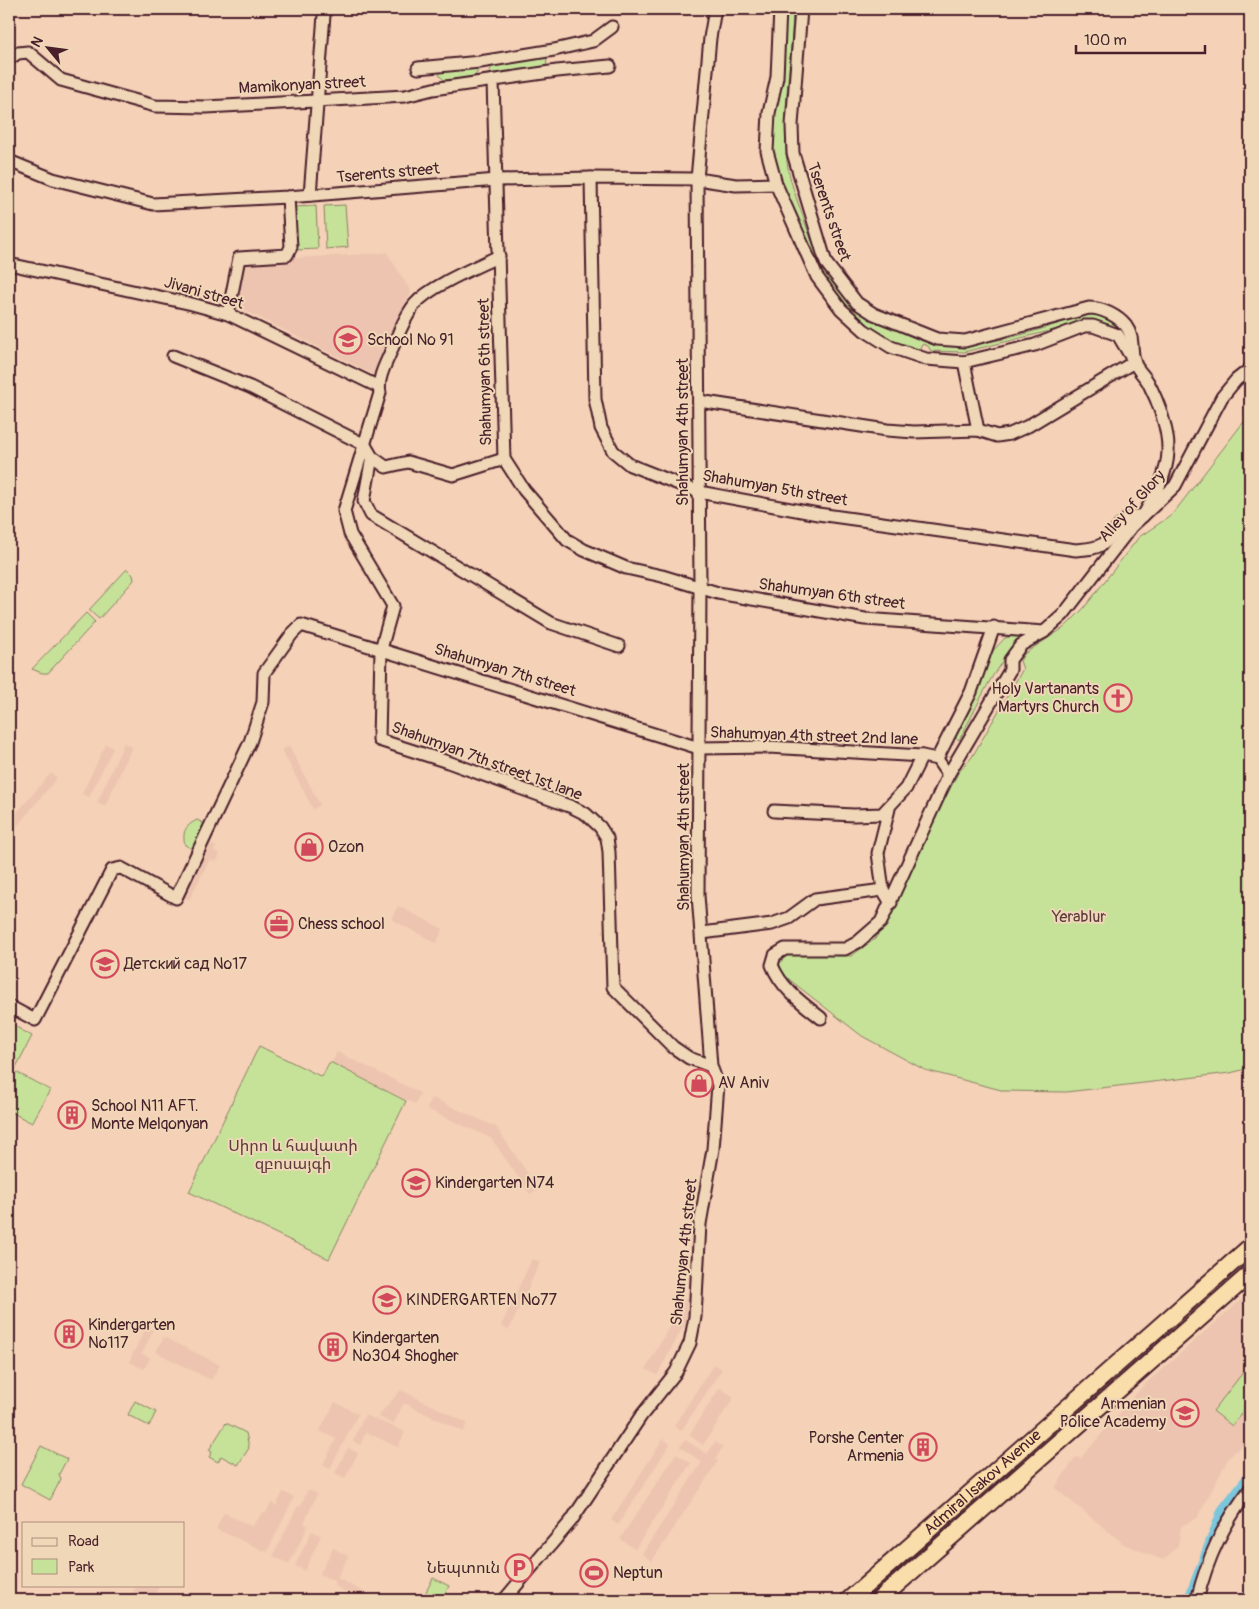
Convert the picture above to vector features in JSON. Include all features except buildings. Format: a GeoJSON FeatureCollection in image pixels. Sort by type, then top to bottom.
{"type":"FeatureCollection","features":[{"type":"Feature","properties":{"kind":"highway","name":"Admiral Isakov Avenue"},"geometry":{"type":"LineString","coordinates":[[836,1600],[855,1595],[1250,1247]]}},
{"type":"Feature","properties":{"kind":"highway","name":"Admiral Isakov Avenue"},"geometry":{"type":"LineString","coordinates":[[879,1600],[1250,1274]]}},
{"type":"Feature","properties":{"kind":"street","name":"Shahumyan 4th street"},"geometry":{"type":"LineString","coordinates":[[504,1600],[571,1521],[641,1416],[676,1372],[690,1344],[695,1316],[700,1224],[713,1149],[718,1085],[711,1066],[698,895],[700,587],[697,179],[710,38],[715,9]]}},
{"type":"Feature","properties":{"kind":"street","name":"Tserents street"},"geometry":{"type":"LineString","coordinates":[[780,9],[777,77],[769,113],[767,151],[776,184],[817,277],[841,309],[864,330],[890,347],[926,359],[964,362],[1035,345],[1084,326],[1093,326],[1118,335],[1148,382],[1161,416],[1168,444],[1162,479],[1142,516]]}},
{"type":"Feature","properties":{"kind":"street","name":"Tserents street"},"geometry":{"type":"LineString","coordinates":[[801,9],[792,124],[793,153],[826,263],[857,303],[874,314],[937,339],[965,341],[1045,322],[1078,310],[1099,308],[1117,318],[1126,326],[1133,341],[1134,362]]}},
{"type":"Feature","properties":{"kind":"street"},"geometry":{"type":"LineString","coordinates":[[310,195],[324,15]]}},
{"type":"Feature","properties":{"kind":"street"},"geometry":{"type":"LineString","coordinates":[[418,68],[480,62],[554,50],[593,41],[612,27]]}},
{"type":"Feature","properties":{"kind":"street"},"geometry":{"type":"LineString","coordinates":[[554,50],[557,70]]}},
{"type":"Feature","properties":{"kind":"street","name":"Mamikonyan street"},"geometry":{"type":"LineString","coordinates":[[9,59],[18,53],[28,52],[61,80],[154,106],[206,106],[406,96],[433,89],[557,70],[610,66]]}},
{"type":"Feature","properties":{"kind":"street","name":"Shahumyan 6th street"},"geometry":{"type":"LineString","coordinates":[[480,62],[488,82],[497,180],[504,459],[524,490],[567,540],[584,550],[626,568],[700,587],[718,594],[865,619],[1044,632]]}},
{"type":"Feature","properties":{"kind":"street","name":"Tserents street"},"geometry":{"type":"LineString","coordinates":[[9,161],[53,179],[153,204],[288,197],[497,180],[591,178],[697,179],[736,184],[776,184]]}},
{"type":"Feature","properties":{"kind":"street","name":"Shahumyan 5th street"},"geometry":{"type":"LineString","coordinates":[[591,178],[595,400],[601,428],[613,451],[630,465],[699,492],[818,514],[1076,550],[1091,549],[1101,545],[1109,540],[1126,519],[1134,515],[1142,516]]}},
{"type":"Feature","properties":{"kind":"street"},"geometry":{"type":"LineString","coordinates":[[228,314],[239,258],[286,255],[291,247],[288,197]]}},
{"type":"Feature","properties":{"kind":"street","name":"Shahumyan 7th street 1st lane"},"geometry":{"type":"LineString","coordinates":[[499,256],[453,278],[416,304],[398,336],[383,370],[379,387],[380,393],[344,511],[350,534],[393,606],[381,649],[379,740],[551,797],[586,814],[600,827],[607,838],[609,852],[613,987],[673,1047],[689,1058],[711,1066]]}},
{"type":"Feature","properties":{"kind":"street","name":"Jivani street"},"geometry":{"type":"LineString","coordinates":[[9,264],[192,304],[228,314],[379,387]]}},
{"type":"Feature","properties":{"kind":"street"},"geometry":{"type":"LineString","coordinates":[[173,356],[250,387],[365,445],[372,457],[386,467],[408,462],[453,475],[504,459]]}},
{"type":"Feature","properties":{"kind":"street"},"geometry":{"type":"LineString","coordinates":[[964,362],[978,430]]}},
{"type":"Feature","properties":{"kind":"street"},"geometry":{"type":"LineString","coordinates":[[699,401],[886,430],[914,432],[978,430],[997,436],[1016,431],[1134,362]]}},
{"type":"Feature","properties":{"kind":"street","name":"Alley of Glory"},"geometry":{"type":"LineString","coordinates":[[821,1018],[794,997],[776,975],[772,965],[775,955],[784,949],[845,949],[881,922],[948,775],[1010,670],[1010,660],[1022,645],[1044,632],[1073,605],[1132,526],[1175,486],[1222,397],[1236,380],[1250,369]]}},
{"type":"Feature","properties":{"kind":"street"},"geometry":{"type":"LineString","coordinates":[[372,457],[364,501],[371,515],[550,623],[619,646]]}},
{"type":"Feature","properties":{"kind":"street","name":"Shahumyan 7th street"},"geometry":{"type":"LineString","coordinates":[[9,1006],[35,1020],[112,870],[121,868],[176,898],[250,742],[262,702],[264,673],[292,634],[302,626],[699,748]]}},
{"type":"Feature","properties":{"kind":"street"},"geometry":{"type":"LineString","coordinates":[[937,759],[971,692],[994,627]]}},
{"type":"Feature","properties":{"kind":"street","name":"Shahumyan 4th street 2nd lane"},"geometry":{"type":"LineString","coordinates":[[699,748],[770,747],[922,756],[937,759],[948,775]]}},
{"type":"Feature","properties":{"kind":"street"},"geometry":{"type":"LineString","coordinates":[[774,811],[854,815],[882,814],[906,788],[922,756]]}},
{"type":"Feature","properties":{"kind":"street"},"geometry":{"type":"LineString","coordinates":[[889,808],[878,853],[883,890],[891,903]]}},
{"type":"Feature","properties":{"kind":"street"},"geometry":{"type":"LineString","coordinates":[[702,933],[772,924],[789,918],[815,898],[883,890]]}},
{"type":"Feature","properties":{"kind":"street"},"geometry":{"type":"LineString","coordinates":[[1197,1600],[1214,1545],[1230,1516],[1250,1489]]}},
{"type":"Feature","properties":{"kind":"shaded area","name":"School No 91"},"geometry":{"type":"Polygon","coordinates":[[[386,251],[411,292],[375,375],[234,305],[244,261],[386,253],[386,251]]]}},
{"type":"Feature","properties":{"kind":"shaded area"},"geometry":{"type":"Polygon","coordinates":[[[124,743],[132,747],[105,806],[97,803],[124,743]]]}},
{"type":"Feature","properties":{"kind":"shaded area"},"geometry":{"type":"Polygon","coordinates":[[[106,744],[113,748],[89,797],[82,794],[106,744]]]}},
{"type":"Feature","properties":{"kind":"shaded area"},"geometry":{"type":"Polygon","coordinates":[[[289,746],[320,805],[313,809],[282,750],[289,746]]]}},
{"type":"Feature","properties":{"kind":"shaded area"},"geometry":{"type":"Polygon","coordinates":[[[51,773],[57,778],[17,826],[9,830],[9,822],[51,773]]]}},
{"type":"Feature","properties":{"kind":"shaded area"},"geometry":{"type":"Polygon","coordinates":[[[209,843],[216,847],[214,851],[220,854],[216,862],[210,859],[189,900],[181,896],[209,843]]]}},
{"type":"Feature","properties":{"kind":"shaded area"},"geometry":{"type":"Polygon","coordinates":[[[398,906],[443,929],[436,943],[391,919],[398,906]]]}},
{"type":"Feature","properties":{"kind":"shaded area"},"geometry":{"type":"Polygon","coordinates":[[[337,1052],[420,1093],[415,1104],[332,1063],[337,1052]]]}},
{"type":"Feature","properties":{"kind":"shaded area"},"geometry":{"type":"Polygon","coordinates":[[[432,1098],[496,1127],[538,1189],[530,1194],[491,1138],[427,1109],[432,1098]]]}},
{"type":"Feature","properties":{"kind":"shaded area"},"geometry":{"type":"Polygon","coordinates":[[[532,1259],[540,1262],[509,1330],[501,1326],[532,1259]]]}},
{"type":"Feature","properties":{"kind":"shaded area","name":"Armenian Police Academy"},"geometry":{"type":"Polygon","coordinates":[[[1250,1292],[1250,1439],[1229,1457],[1197,1518],[1181,1526],[1178,1546],[1163,1560],[1124,1544],[1055,1488],[1076,1457],[1080,1459],[1142,1387],[1250,1292]]]}},
{"type":"Feature","properties":{"kind":"shaded area"},"geometry":{"type":"Polygon","coordinates":[[[685,1298],[696,1303],[657,1375],[646,1369],[685,1298]]]}},
{"type":"Feature","properties":{"kind":"shaded area"},"geometry":{"type":"Polygon","coordinates":[[[146,1327],[153,1330],[142,1354],[150,1358],[144,1369],[129,1362],[146,1327]]]}},
{"type":"Feature","properties":{"kind":"shaded area"},"geometry":{"type":"Polygon","coordinates":[[[164,1337],[220,1365],[211,1380],[156,1352],[164,1337]]]}},
{"type":"Feature","properties":{"kind":"shaded area"},"geometry":{"type":"Polygon","coordinates":[[[714,1364],[722,1369],[681,1431],[674,1426],[714,1364]]]}},
{"type":"Feature","properties":{"kind":"shaded area"},"geometry":{"type":"Polygon","coordinates":[[[720,1388],[734,1397],[703,1445],[689,1435],[720,1388]]]}},
{"type":"Feature","properties":{"kind":"shaded area"},"geometry":{"type":"Polygon","coordinates":[[[401,1390],[467,1423],[463,1432],[404,1403],[393,1424],[378,1416],[401,1390]]]}},
{"type":"Feature","properties":{"kind":"shaded area"},"geometry":{"type":"Polygon","coordinates":[[[335,1402],[358,1414],[330,1469],[323,1465],[336,1439],[320,1431],[335,1402]]]}},
{"type":"Feature","properties":{"kind":"shaded area"},"geometry":{"type":"Polygon","coordinates":[[[365,1415],[405,1432],[398,1447],[366,1432],[360,1445],[353,1441],[365,1415]]]}},
{"type":"Feature","properties":{"kind":"shaded area"},"geometry":{"type":"Polygon","coordinates":[[[663,1439],[670,1444],[618,1525],[611,1520],[663,1439]]]}},
{"type":"Feature","properties":{"kind":"shaded area"},"geometry":{"type":"Polygon","coordinates":[[[685,1440],[707,1454],[715,1442],[723,1447],[715,1459],[718,1461],[652,1561],[642,1554],[702,1462],[680,1447],[685,1440]]]}},
{"type":"Feature","properties":{"kind":"shaded area"},"geometry":{"type":"Polygon","coordinates":[[[348,1448],[358,1453],[345,1478],[335,1473],[348,1448]]]}},
{"type":"Feature","properties":{"kind":"shaded area"},"geometry":{"type":"Polygon","coordinates":[[[676,1454],[691,1463],[635,1549],[620,1539],[676,1454]]]}},
{"type":"Feature","properties":{"kind":"shaded area"},"geometry":{"type":"Polygon","coordinates":[[[308,1490],[317,1494],[304,1523],[308,1526],[289,1564],[273,1556],[308,1490]]]}},
{"type":"Feature","properties":{"kind":"shaded area"},"geometry":{"type":"Polygon","coordinates":[[[283,1492],[294,1497],[267,1552],[216,1529],[224,1513],[252,1527],[263,1512],[266,1513],[271,1503],[276,1506],[283,1492]]]}},
{"type":"Feature","properties":{"kind":"shaded area"},"geometry":{"type":"Polygon","coordinates":[[[312,1531],[321,1536],[305,1570],[295,1566],[312,1531]]]}},
{"type":"Feature","properties":{"kind":"shaded area"},"geometry":{"type":"Polygon","coordinates":[[[333,1548],[348,1556],[337,1578],[373,1597],[371,1600],[361,1600],[335,1586],[336,1582],[320,1574],[333,1548]]]}},
{"type":"Feature","properties":{"kind":"shaded area"},"geometry":{"type":"Polygon","coordinates":[[[136,1586],[159,1586],[152,1600],[133,1593],[136,1586]]]}},
{"type":"Feature","properties":{"kind":"green space"},"geometry":{"type":"Polygon","coordinates":[[[784,9],[793,9],[785,134],[791,182],[815,249],[823,265],[842,292],[870,315],[889,326],[918,339],[935,344],[955,345],[994,341],[1090,314],[1107,318],[1127,338],[1082,323],[964,352],[931,351],[928,346],[923,344],[920,347],[920,352],[887,342],[864,327],[845,307],[817,267],[773,159],[771,126],[781,84],[784,9]]]}},
{"type":"Feature","properties":{"kind":"green space"},"geometry":{"type":"Polygon","coordinates":[[[541,57],[547,59],[546,67],[490,75],[489,73],[492,66],[541,57]]]}},
{"type":"Feature","properties":{"kind":"green space"},"geometry":{"type":"Polygon","coordinates":[[[475,67],[478,71],[474,77],[444,80],[439,75],[441,71],[475,67]]]}},
{"type":"Feature","properties":{"kind":"green space"},"geometry":{"type":"Polygon","coordinates":[[[345,205],[348,247],[326,249],[324,206],[345,205]]]}},
{"type":"Feature","properties":{"kind":"green space"},"geometry":{"type":"Polygon","coordinates":[[[316,206],[318,249],[296,250],[294,207],[316,206]]]}},
{"type":"Feature","properties":{"kind":"green space","name":"Yerablur"},"geometry":{"type":"Polygon","coordinates":[[[1250,417],[1250,1068],[1230,1073],[1066,1092],[1005,1091],[925,1070],[862,1036],[786,977],[779,964],[786,956],[792,954],[851,956],[875,939],[958,773],[972,757],[1023,669],[1020,661],[1024,654],[1065,627],[1084,608],[1139,537],[1172,515],[1242,424],[1250,417]]]}},
{"type":"Feature","properties":{"kind":"green space"},"geometry":{"type":"Polygon","coordinates":[[[127,569],[133,575],[134,580],[99,619],[89,610],[127,569]]]}},
{"type":"Feature","properties":{"kind":"green space"},"geometry":{"type":"Polygon","coordinates":[[[86,613],[95,622],[48,673],[32,669],[86,613]]]}},
{"type":"Feature","properties":{"kind":"green space"},"geometry":{"type":"Polygon","coordinates":[[[1022,634],[1022,639],[1002,661],[994,674],[959,740],[953,736],[988,656],[1005,638],[1022,634]]]}},
{"type":"Feature","properties":{"kind":"green space"},"geometry":{"type":"Polygon","coordinates":[[[197,820],[203,823],[207,830],[198,847],[192,849],[185,845],[184,833],[187,827],[197,820]]]}},
{"type":"Feature","properties":{"kind":"green space"},"geometry":{"type":"Polygon","coordinates":[[[9,1023],[32,1036],[14,1071],[50,1090],[32,1123],[9,1111],[9,1023]]]}},
{"type":"Feature","properties":{"kind":"green space","name":"Սիրո և հավատի զբոսայգի"},"geometry":{"type":"Polygon","coordinates":[[[259,1046],[322,1077],[329,1063],[332,1063],[406,1101],[329,1259],[189,1192],[259,1046]]]}},
{"type":"Feature","properties":{"kind":"green space"},"geometry":{"type":"Polygon","coordinates":[[[1248,1366],[1250,1368],[1250,1402],[1232,1426],[1213,1411],[1248,1366]]]}},
{"type":"Feature","properties":{"kind":"green space"},"geometry":{"type":"Polygon","coordinates":[[[135,1401],[156,1412],[149,1426],[128,1415],[135,1401]]]}},
{"type":"Feature","properties":{"kind":"green space"},"geometry":{"type":"Polygon","coordinates":[[[226,1423],[246,1433],[249,1448],[238,1465],[221,1456],[218,1462],[209,1457],[212,1452],[209,1450],[226,1423]]]}},
{"type":"Feature","properties":{"kind":"green space"},"geometry":{"type":"Polygon","coordinates":[[[41,1446],[67,1459],[59,1474],[61,1479],[50,1500],[21,1484],[41,1446]]]}},
{"type":"Feature","properties":{"kind":"green space"},"geometry":{"type":"Polygon","coordinates":[[[433,1578],[449,1586],[442,1600],[422,1600],[433,1578]]]}},
{"type":"Feature","properties":{"kind":"waterway"},"geometry":{"type":"LineString","coordinates":[[1190,1600],[1191,1592],[1222,1510],[1250,1474]]}},
{"type":"Feature","properties":{"kind":"waterway"},"geometry":{"type":"LineString","coordinates":[[1249,1600],[1250,1595]]}},
{"type":"Feature","properties":{"kind":"place","name":"School No 91"},"geometry":{"type":"Point","coordinates":[348,340]}},
{"type":"Feature","properties":{"kind":"place","name":"Holy Vartanants Martyrs Church"},"geometry":{"type":"Point","coordinates":[1118,698]}},
{"type":"Feature","properties":{"kind":"place","name":"Ozon"},"geometry":{"type":"Point","coordinates":[309,847]}},
{"type":"Feature","properties":{"kind":"place","name":"Chess school"},"geometry":{"type":"Point","coordinates":[279,924]}},
{"type":"Feature","properties":{"kind":"place","name":"Детский сад №17"},"geometry":{"type":"Point","coordinates":[105,964]}},
{"type":"Feature","properties":{"kind":"place","name":"AV Aniv"},"geometry":{"type":"Point","coordinates":[699,1083]}},
{"type":"Feature","properties":{"kind":"place","name":"School N11 AFT. Monte Melqonyan"},"geometry":{"type":"Point","coordinates":[72,1115]}},
{"type":"Feature","properties":{"kind":"place","name":"Kindergarten N74"},"geometry":{"type":"Point","coordinates":[416,1183]}},
{"type":"Feature","properties":{"kind":"place","name":"KINDERGARTEN №77"},"geometry":{"type":"Point","coordinates":[387,1300]}},
{"type":"Feature","properties":{"kind":"place","name":"Kindergarten №117"},"geometry":{"type":"Point","coordinates":[69,1334]}},
{"type":"Feature","properties":{"kind":"place","name":"Kindergarten №304 Shogher"},"geometry":{"type":"Point","coordinates":[333,1347]}},
{"type":"Feature","properties":{"kind":"place","name":"Armenian Police Academy"},"geometry":{"type":"Point","coordinates":[1185,1413]}},
{"type":"Feature","properties":{"kind":"place","name":"Porshe Center Armenia"},"geometry":{"type":"Point","coordinates":[923,1447]}},
{"type":"Feature","properties":{"kind":"place","name":"Նեպտուն"},"geometry":{"type":"Point","coordinates":[519,1568]}},
{"type":"Feature","properties":{"kind":"place","name":"Neptun"},"geometry":{"type":"Point","coordinates":[594,1573]}}]}
